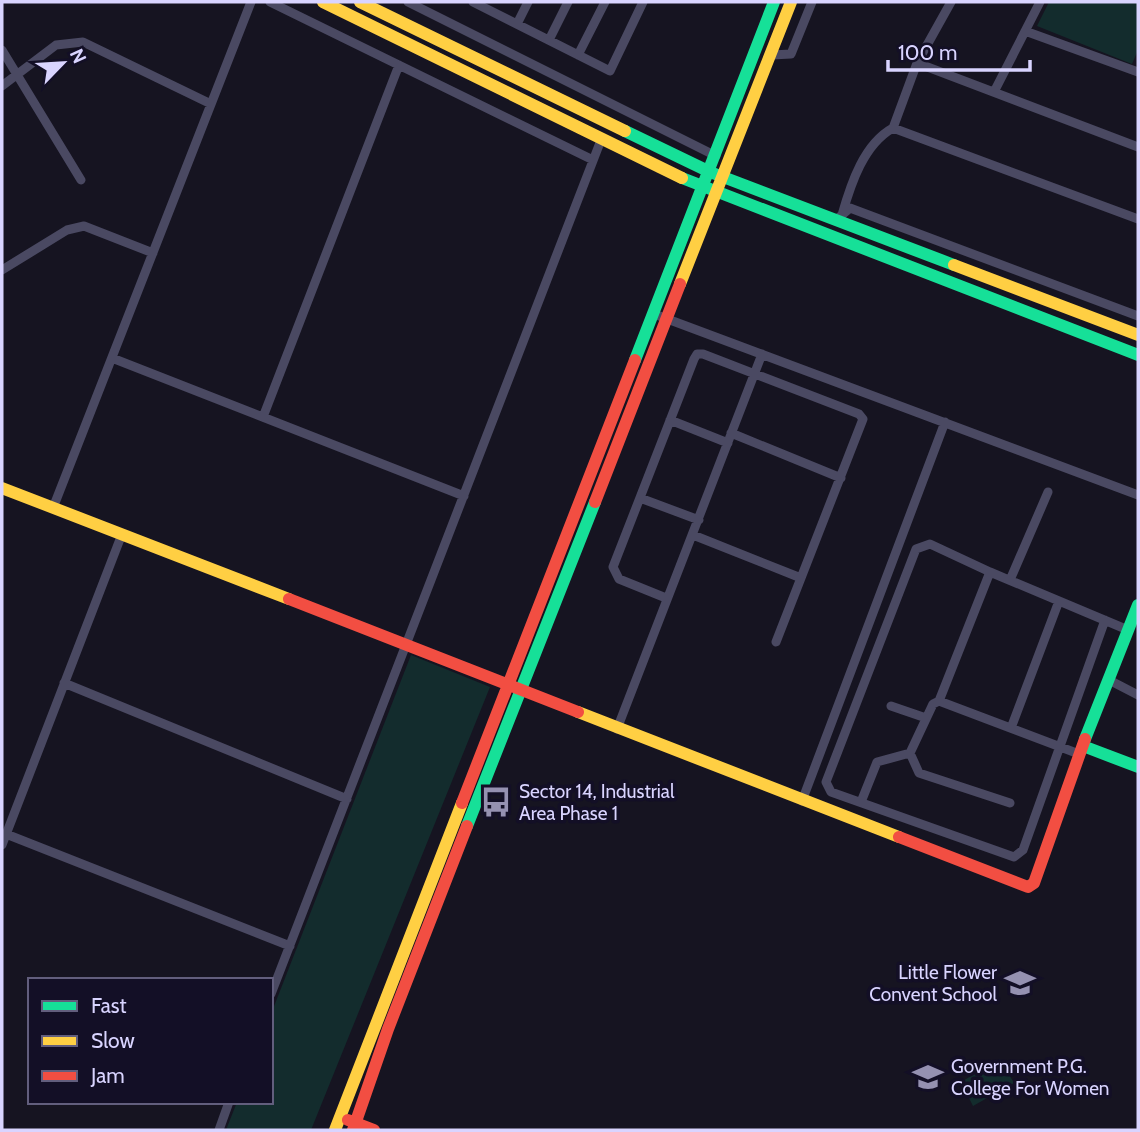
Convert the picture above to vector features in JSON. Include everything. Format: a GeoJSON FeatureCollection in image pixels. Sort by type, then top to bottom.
{"type":"FeatureCollection","features":[{"type":"Feature","properties":{"kind":"street"},"geometry":{"type":"LineString","coordinates":[[53,508],[251,2]]}},
{"type":"Feature","properties":{"kind":"street"},"geometry":{"type":"LineString","coordinates":[[270,2],[593,160]]}},
{"type":"Feature","properties":{"kind":"street"},"geometry":{"type":"LineString","coordinates":[[323,2],[708,191],[1138,355]]}},
{"type":"Feature","properties":{"kind":"street"},"geometry":{"type":"LineString","coordinates":[[360,2],[715,174],[839,218],[1138,335]]}},
{"type":"Feature","properties":{"kind":"street"},"geometry":{"type":"LineString","coordinates":[[408,2],[716,156]]}},
{"type":"Feature","properties":{"kind":"street"},"geometry":{"type":"LineString","coordinates":[[473,2],[490,5],[517,24],[610,71],[643,2]]}},
{"type":"Feature","properties":{"kind":"street"},"geometry":{"type":"LineString","coordinates":[[517,24],[528,2]]}},
{"type":"Feature","properties":{"kind":"street"},"geometry":{"type":"LineString","coordinates":[[549,40],[568,2]]}},
{"type":"Feature","properties":{"kind":"street"},"geometry":{"type":"LineString","coordinates":[[578,55],[605,2]]}},
{"type":"Feature","properties":{"kind":"street"},"geometry":{"type":"LineString","coordinates":[[715,174],[716,156],[774,2]]}},
{"type":"Feature","properties":{"kind":"street"},"geometry":{"type":"LineString","coordinates":[[374,1130],[336,1127],[514,690],[708,191],[772,55],[791,2]]}},
{"type":"Feature","properties":{"kind":"street"},"geometry":{"type":"LineString","coordinates":[[772,55],[791,54],[812,2]]}},
{"type":"Feature","properties":{"kind":"street"},"geometry":{"type":"LineString","coordinates":[[839,218],[876,137],[893,128],[917,63],[951,2]]}},
{"type":"Feature","properties":{"kind":"street"},"geometry":{"type":"LineString","coordinates":[[995,90],[1040,2]]}},
{"type":"Feature","properties":{"kind":"street"},"geometry":{"type":"LineString","coordinates":[[1025,32],[1138,72]]}},
{"type":"Feature","properties":{"kind":"street"},"geometry":{"type":"LineString","coordinates":[[2,86],[56,45],[83,42],[211,104]]}},
{"type":"Feature","properties":{"kind":"street"},"geometry":{"type":"LineString","coordinates":[[2,50],[81,180]]}},
{"type":"Feature","properties":{"kind":"street"},"geometry":{"type":"LineString","coordinates":[[917,63],[995,90],[1138,147]]}},
{"type":"Feature","properties":{"kind":"street"},"geometry":{"type":"LineString","coordinates":[[263,417],[399,65]]}},
{"type":"Feature","properties":{"kind":"street"},"geometry":{"type":"LineString","coordinates":[[893,128],[1138,219]]}},
{"type":"Feature","properties":{"kind":"street"},"geometry":{"type":"LineString","coordinates":[[273,989],[601,140]]}},
{"type":"Feature","properties":{"kind":"street"},"geometry":{"type":"LineString","coordinates":[[839,218],[850,208],[1138,316]]}},
{"type":"Feature","properties":{"kind":"street"},"geometry":{"type":"LineString","coordinates":[[2,271],[67,230],[84,226],[153,253]]}},
{"type":"Feature","properties":{"kind":"street"},"geometry":{"type":"LineString","coordinates":[[660,316],[1138,495]]}},
{"type":"Feature","properties":{"kind":"street"},"geometry":{"type":"LineString","coordinates":[[666,598],[619,579],[613,567],[697,354],[859,414],[863,419],[776,642]]}},
{"type":"Feature","properties":{"kind":"street"},"geometry":{"type":"LineString","coordinates":[[617,729],[762,354]]}},
{"type":"Feature","properties":{"kind":"street"},"geometry":{"type":"LineString","coordinates":[[112,358],[464,496]]}},
{"type":"Feature","properties":{"kind":"street"},"geometry":{"type":"LineString","coordinates":[[670,420],[730,438],[841,478]]}},
{"type":"Feature","properties":{"kind":"street"},"geometry":{"type":"LineString","coordinates":[[802,801],[945,422]]}},
{"type":"Feature","properties":{"kind":"street"},"geometry":{"type":"LineString","coordinates":[[2,488],[514,690],[1028,887],[1034,883],[1081,750],[1138,605]]}},
{"type":"Feature","properties":{"kind":"street"},"geometry":{"type":"LineString","coordinates":[[1010,580],[1048,492]]}},
{"type":"Feature","properties":{"kind":"street"},"geometry":{"type":"LineString","coordinates":[[640,498],[699,520]]}},
{"type":"Feature","properties":{"kind":"street"},"geometry":{"type":"LineString","coordinates":[[2,845],[122,534]]}},
{"type":"Feature","properties":{"kind":"street"},"geometry":{"type":"LineString","coordinates":[[693,535],[801,578]]}},
{"type":"Feature","properties":{"kind":"street"},"geometry":{"type":"LineString","coordinates":[[1105,620],[1023,850],[1014,857],[831,792],[826,782],[916,549],[930,544],[990,572],[1105,620],[1128,631]]}},
{"type":"Feature","properties":{"kind":"street"},"geometry":{"type":"LineString","coordinates":[[990,572],[939,701],[933,704],[910,753],[919,773],[1010,803]]}},
{"type":"Feature","properties":{"kind":"street"},"geometry":{"type":"LineString","coordinates":[[1011,728],[1059,601]]}},
{"type":"Feature","properties":{"kind":"street"},"geometry":{"type":"LineString","coordinates":[[1109,680],[1138,695]]}},
{"type":"Feature","properties":{"kind":"street"},"geometry":{"type":"LineString","coordinates":[[64,683],[347,800]]}},
{"type":"Feature","properties":{"kind":"street"},"geometry":{"type":"LineString","coordinates":[[354,1127],[514,690]]}},
{"type":"Feature","properties":{"kind":"street"},"geometry":{"type":"LineString","coordinates":[[939,701],[1058,746],[1081,750],[1138,768]]}},
{"type":"Feature","properties":{"kind":"street"},"geometry":{"type":"LineString","coordinates":[[891,706],[926,718]]}},
{"type":"Feature","properties":{"kind":"street"},"geometry":{"type":"LineString","coordinates":[[861,802],[877,762],[910,753]]}},
{"type":"Feature","properties":{"kind":"street"},"geometry":{"type":"LineString","coordinates":[[6,834],[290,946]]}},
{"type":"Feature","properties":{"kind":"street"},"geometry":{"type":"LineString","coordinates":[[219,1130],[228,1104]]}},
{"type":"Feature","properties":{"kind":"green space"},"geometry":{"type":"Polygon","coordinates":[[[1049,2],[1138,2],[1138,50],[1132,64],[1037,26],[1049,2]]]}},
{"type":"Feature","properties":{"kind":"green space"},"geometry":{"type":"Polygon","coordinates":[[[411,655],[490,687],[311,1130],[226,1130],[236,1104],[273,1104],[273,1009],[411,655]]]}},
{"type":"Feature","properties":{"kind":"green space"},"geometry":{"type":"Polygon","coordinates":[[[1000,1059],[1014,1083],[973,1106],[961,1082],[1000,1059]]]}},
{"type":"Feature","properties":{"kind":"traffic: fast"},"geometry":{"type":"LineString","coordinates":[[635,360],[774,2]]}},
{"type":"Feature","properties":{"kind":"traffic: fast"},"geometry":{"type":"LineString","coordinates":[[625,131],[710,172],[954,265]]}},
{"type":"Feature","properties":{"kind":"traffic: fast"},"geometry":{"type":"LineString","coordinates":[[682,178],[1138,355]]}},
{"type":"Feature","properties":{"kind":"traffic: fast"},"geometry":{"type":"LineString","coordinates":[[467,826],[595,502]]}},
{"type":"Feature","properties":{"kind":"traffic: fast"},"geometry":{"type":"LineString","coordinates":[[1085,739],[1138,605]]}},
{"type":"Feature","properties":{"kind":"traffic: fast"},"geometry":{"type":"LineString","coordinates":[[1083,746],[1138,767]]}},
{"type":"Feature","properties":{"kind":"traffic: slow"},"geometry":{"type":"LineString","coordinates":[[323,2],[682,178]]}},
{"type":"Feature","properties":{"kind":"traffic: slow"},"geometry":{"type":"LineString","coordinates":[[360,2],[625,131]]}},
{"type":"Feature","properties":{"kind":"traffic: slow"},"geometry":{"type":"LineString","coordinates":[[680,284],[791,2]]}},
{"type":"Feature","properties":{"kind":"traffic: slow"},"geometry":{"type":"LineString","coordinates":[[954,265],[1138,335]]}},
{"type":"Feature","properties":{"kind":"traffic: slow"},"geometry":{"type":"LineString","coordinates":[[2,488],[289,599]]}},
{"type":"Feature","properties":{"kind":"traffic: slow"},"geometry":{"type":"LineString","coordinates":[[578,712],[899,837]]}},
{"type":"Feature","properties":{"kind":"traffic: slow"},"geometry":{"type":"LineString","coordinates":[[335,1130],[462,803]]}},
{"type":"Feature","properties":{"kind":"traffic: jam"},"geometry":{"type":"LineString","coordinates":[[595,502],[680,284]]}},
{"type":"Feature","properties":{"kind":"traffic: jam"},"geometry":{"type":"LineString","coordinates":[[462,803],[635,360]]}},
{"type":"Feature","properties":{"kind":"traffic: jam"},"geometry":{"type":"LineString","coordinates":[[289,599],[578,712]]}},
{"type":"Feature","properties":{"kind":"traffic: jam"},"geometry":{"type":"LineString","coordinates":[[899,837],[1028,887],[1034,883],[1085,739]]}},
{"type":"Feature","properties":{"kind":"traffic: jam"},"geometry":{"type":"LineString","coordinates":[[353,1130],[388,1029],[467,826]]}},
{"type":"Feature","properties":{"kind":"traffic: jam"},"geometry":{"type":"LineString","coordinates":[[348,1120],[374,1130]]}},
{"type":"Feature","properties":{"kind":"place","name":"Sector 14, Industrial Area Phase 1"},"geometry":{"type":"Point","coordinates":[496,802]}},
{"type":"Feature","properties":{"kind":"place","name":"Little Flower Convent School"},"geometry":{"type":"Point","coordinates":[1020,983]}},
{"type":"Feature","properties":{"kind":"place","name":"Government P.G. College For Women"},"geometry":{"type":"Point","coordinates":[928,1077]}}]}
